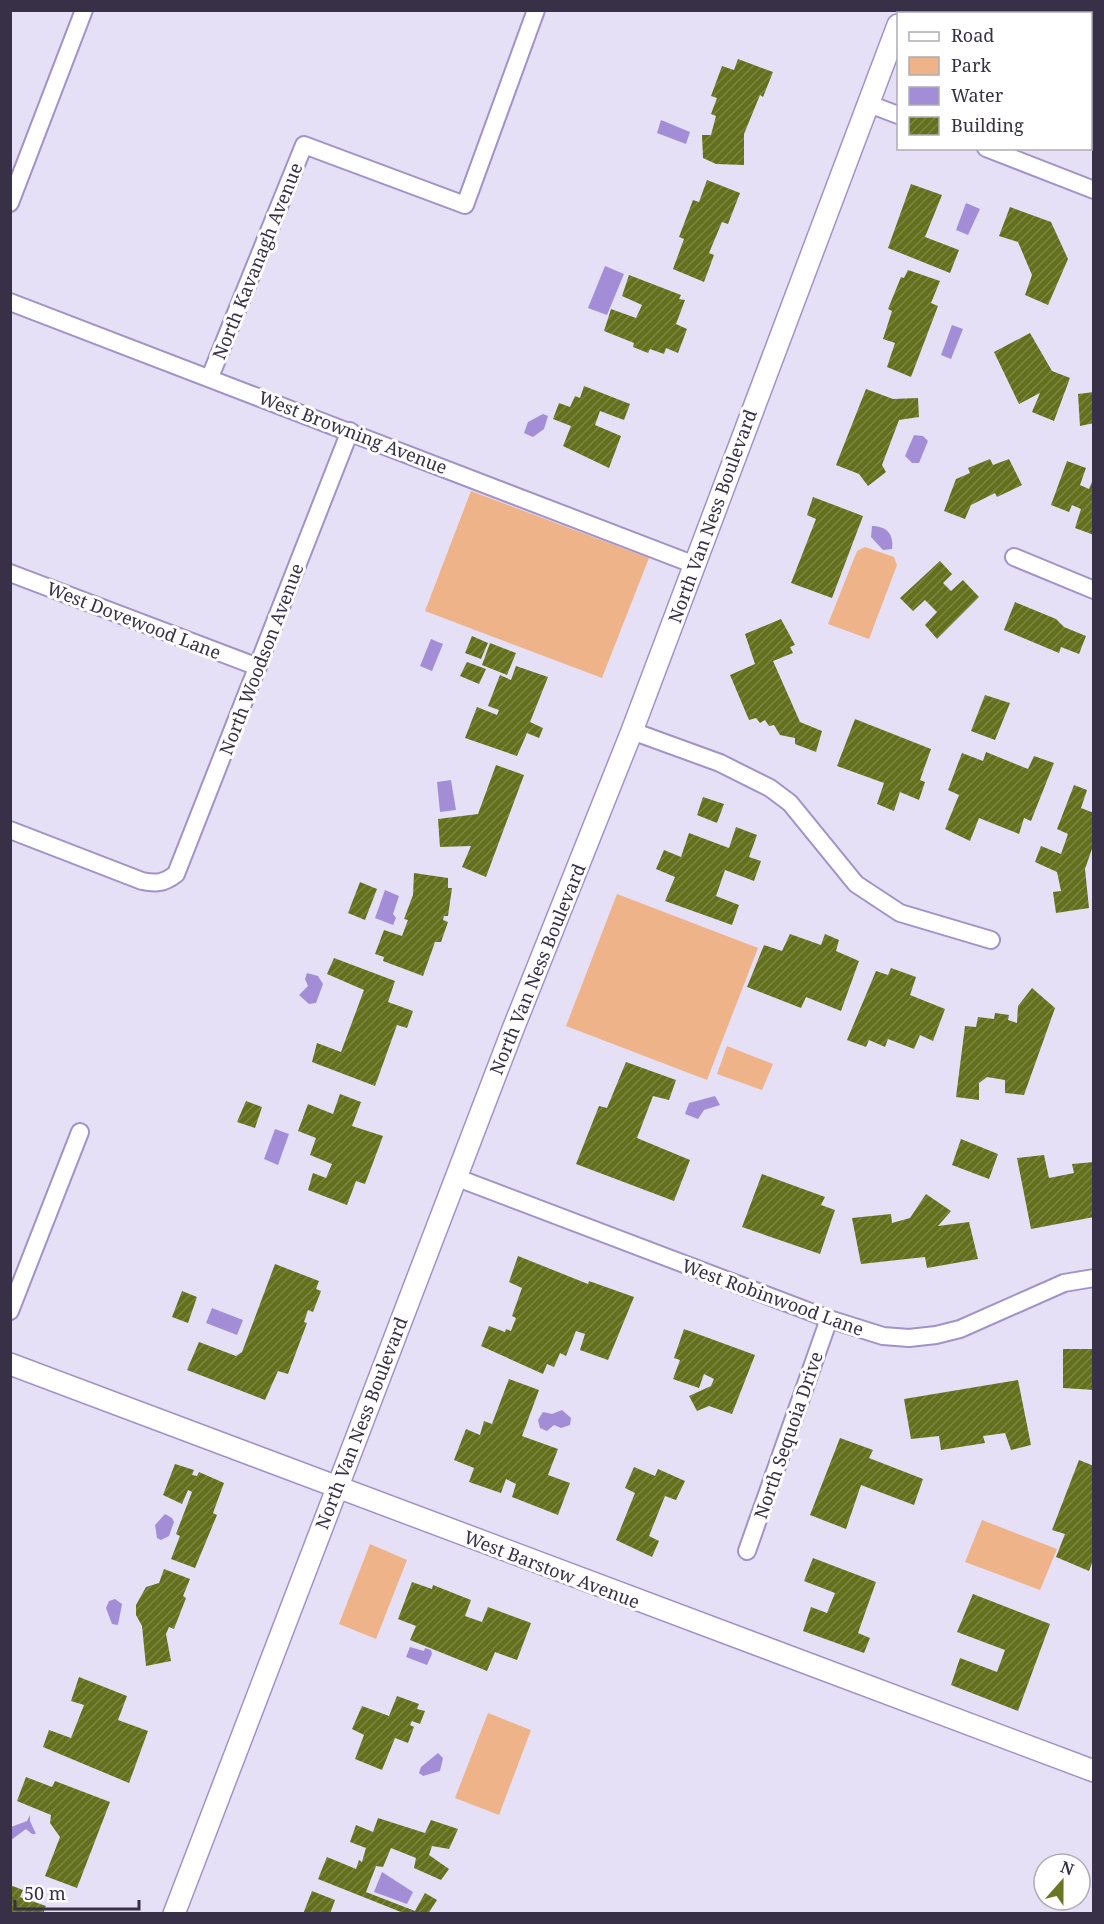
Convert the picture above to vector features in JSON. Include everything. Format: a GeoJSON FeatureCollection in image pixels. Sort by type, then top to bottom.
{"type":"FeatureCollection","features":[{"type":"Feature","properties":{"kind":"street"},"geometry":{"type":"LineString","coordinates":[[10,202],[84,10]]}},
{"type":"Feature","properties":{"kind":"street","name":"North Kavanagh Avenue"},"geometry":{"type":"LineString","coordinates":[[210,377],[304,145],[465,205],[536,10]]}},
{"type":"Feature","properties":{"kind":"street","name":"North Van Ness Boulevard"},"geometry":{"type":"LineString","coordinates":[[174,1914],[455,1177],[632,731],[897,28]]}},
{"type":"Feature","properties":{"kind":"street"},"geometry":{"type":"LineString","coordinates":[[868,104],[897,115]]}},
{"type":"Feature","properties":{"kind":"street"},"geometry":{"type":"LineString","coordinates":[[991,150],[1094,190]]}},
{"type":"Feature","properties":{"kind":"street","name":"West Browning Avenue"},"geometry":{"type":"LineString","coordinates":[[10,302],[695,565]]}},
{"type":"Feature","properties":{"kind":"street","name":"North Woodson Avenue"},"geometry":{"type":"LineString","coordinates":[[10,830],[154,884],[166,882],[176,874],[350,431]]}},
{"type":"Feature","properties":{"kind":"street"},"geometry":{"type":"LineString","coordinates":[[1014,556],[1094,590]]}},
{"type":"Feature","properties":{"kind":"street","name":"West Dovewood Lane"},"geometry":{"type":"LineString","coordinates":[[10,573],[258,667]]}},
{"type":"Feature","properties":{"kind":"street"},"geometry":{"type":"LineString","coordinates":[[632,731],[730,767],[770,788],[790,803],[856,884],[900,913],[991,940]]}},
{"type":"Feature","properties":{"kind":"street"},"geometry":{"type":"LineString","coordinates":[[10,1311],[80,1132]]}},
{"type":"Feature","properties":{"kind":"street","name":"West Robinwood Lane"},"geometry":{"type":"LineString","coordinates":[[455,1177],[829,1319],[883,1336],[909,1338],[960,1329],[1064,1282],[1094,1278]]}},
{"type":"Feature","properties":{"kind":"street","name":"North Sequoia Drive"},"geometry":{"type":"LineString","coordinates":[[747,1551],[829,1319]]}},
{"type":"Feature","properties":{"kind":"street","name":"West Barstow Avenue"},"geometry":{"type":"LineString","coordinates":[[10,1364],[1094,1772]]}},
{"type":"Feature","properties":{"kind":"green space"},"geometry":{"type":"Polygon","coordinates":[[[471,491],[649,558],[602,678],[425,611],[471,491]]]}},
{"type":"Feature","properties":{"kind":"green space"},"geometry":{"type":"Polygon","coordinates":[[[865,547],[894,557],[897,565],[869,639],[828,624],[857,551],[865,547]]]}},
{"type":"Feature","properties":{"kind":"green space"},"geometry":{"type":"Polygon","coordinates":[[[617,894],[758,948],[707,1080],[566,1026],[617,894]]]}},
{"type":"Feature","properties":{"kind":"green space"},"geometry":{"type":"Polygon","coordinates":[[[727,1046],[773,1064],[762,1090],[717,1074],[727,1046]]]}},
{"type":"Feature","properties":{"kind":"green space"},"geometry":{"type":"Polygon","coordinates":[[[982,1520],[1057,1549],[1040,1590],[965,1562],[982,1520]]]}},
{"type":"Feature","properties":{"kind":"green space"},"geometry":{"type":"Polygon","coordinates":[[[370,1544],[407,1560],[376,1639],[339,1624],[370,1544]]]}},
{"type":"Feature","properties":{"kind":"green space"},"geometry":{"type":"Polygon","coordinates":[[[488,1713],[531,1730],[499,1815],[455,1798],[488,1713]]]}},
{"type":"Feature","properties":{"kind":"water"},"geometry":{"type":"Polygon","coordinates":[[[661,120],[690,132],[686,144],[657,133],[661,120]]]}},
{"type":"Feature","properties":{"kind":"water"},"geometry":{"type":"Polygon","coordinates":[[[966,203],[980,209],[968,235],[956,230],[966,203]]]}},
{"type":"Feature","properties":{"kind":"water"},"geometry":{"type":"Polygon","coordinates":[[[605,266],[624,274],[607,315],[588,308],[605,266]]]}},
{"type":"Feature","properties":{"kind":"water"},"geometry":{"type":"Polygon","coordinates":[[[952,325],[963,329],[951,359],[941,355],[952,325]]]}},
{"type":"Feature","properties":{"kind":"water"},"geometry":{"type":"Polygon","coordinates":[[[543,414],[548,416],[544,429],[533,437],[524,433],[528,422],[543,414]]]}},
{"type":"Feature","properties":{"kind":"water"},"geometry":{"type":"Polygon","coordinates":[[[914,435],[923,436],[928,441],[919,463],[912,463],[905,456],[914,435]]]}},
{"type":"Feature","properties":{"kind":"water"},"geometry":{"type":"Polygon","coordinates":[[[872,526],[888,532],[892,540],[892,549],[883,550],[871,537],[872,526]]]}},
{"type":"Feature","properties":{"kind":"water"},"geometry":{"type":"Polygon","coordinates":[[[431,639],[443,644],[432,671],[420,666],[431,639]]]}},
{"type":"Feature","properties":{"kind":"water"},"geometry":{"type":"Polygon","coordinates":[[[451,780],[456,810],[440,812],[437,782],[451,780]]]}},
{"type":"Feature","properties":{"kind":"water"},"geometry":{"type":"Polygon","coordinates":[[[385,890],[399,896],[393,914],[396,918],[393,925],[375,918],[385,890]]]}},
{"type":"Feature","properties":{"kind":"water"},"geometry":{"type":"Polygon","coordinates":[[[307,973],[318,976],[323,984],[316,1003],[309,1004],[299,995],[308,986],[305,979],[307,973]]]}},
{"type":"Feature","properties":{"kind":"water"},"geometry":{"type":"Polygon","coordinates":[[[715,1096],[720,1105],[704,1110],[698,1119],[685,1114],[689,1103],[715,1096]]]}},
{"type":"Feature","properties":{"kind":"water"},"geometry":{"type":"Polygon","coordinates":[[[275,1129],[289,1134],[278,1165],[264,1159],[275,1129]]]}},
{"type":"Feature","properties":{"kind":"water"},"geometry":{"type":"Polygon","coordinates":[[[212,1308],[243,1320],[237,1335],[206,1323],[212,1308]]]}},
{"type":"Feature","properties":{"kind":"water"},"geometry":{"type":"Polygon","coordinates":[[[562,1410],[571,1418],[570,1425],[561,1428],[554,1425],[547,1431],[540,1428],[538,1420],[543,1412],[552,1414],[562,1410]]]}},
{"type":"Feature","properties":{"kind":"water"},"geometry":{"type":"Polygon","coordinates":[[[165,1514],[174,1522],[169,1536],[161,1540],[157,1538],[155,1525],[165,1514]]]}},
{"type":"Feature","properties":{"kind":"water"},"geometry":{"type":"Polygon","coordinates":[[[115,1599],[122,1604],[118,1625],[112,1624],[106,1608],[109,1601],[115,1599]]]}},
{"type":"Feature","properties":{"kind":"water"},"geometry":{"type":"Polygon","coordinates":[[[410,1647],[424,1651],[425,1648],[431,1650],[432,1654],[427,1665],[406,1657],[410,1647]]]}},
{"type":"Feature","properties":{"kind":"water"},"geometry":{"type":"Polygon","coordinates":[[[438,1753],[443,1758],[440,1771],[423,1776],[419,1773],[421,1767],[438,1753]]]}},
{"type":"Feature","properties":{"kind":"water"},"geometry":{"type":"Polygon","coordinates":[[[30,1815],[30,1821],[36,1834],[26,1829],[11,1840],[11,1827],[27,1821],[30,1815]]]}},
{"type":"Feature","properties":{"kind":"water"},"geometry":{"type":"Polygon","coordinates":[[[382,1872],[413,1892],[407,1904],[374,1892],[382,1872]]]}},
{"type":"Feature","properties":{"kind":"building"},"geometry":{"type":"Polygon","coordinates":[[[1036,10],[1079,10],[1078,12],[1040,12],[1036,10]]]}},
{"type":"Feature","properties":{"kind":"building"},"geometry":{"type":"Polygon","coordinates":[[[738,59],[773,72],[763,97],[760,95],[744,134],[744,165],[716,164],[703,158],[702,135],[711,135],[716,116],[711,114],[717,98],[711,96],[722,66],[734,70],[738,59]]]}},
{"type":"Feature","properties":{"kind":"building"},"geometry":{"type":"Polygon","coordinates":[[[1092,92],[1094,92],[1094,144],[1092,144],[1092,92]]]}},
{"type":"Feature","properties":{"kind":"building"},"geometry":{"type":"Polygon","coordinates":[[[707,180],[740,193],[728,224],[722,222],[709,253],[714,255],[704,282],[673,269],[684,239],[679,237],[693,200],[699,202],[707,180]]]}},
{"type":"Feature","properties":{"kind":"building"},"geometry":{"type":"Polygon","coordinates":[[[911,184],[942,195],[925,237],[959,250],[950,273],[888,248],[911,184]]]}},
{"type":"Feature","properties":{"kind":"building"},"geometry":{"type":"Polygon","coordinates":[[[1010,207],[1051,222],[1068,259],[1048,305],[1025,295],[1032,275],[1018,242],[999,236],[1010,207]]]}},
{"type":"Feature","properties":{"kind":"building"},"geometry":{"type":"Polygon","coordinates":[[[908,270],[940,281],[931,303],[938,306],[911,377],[887,367],[895,343],[883,339],[892,311],[888,309],[901,277],[904,278],[908,270]]]}},
{"type":"Feature","properties":{"kind":"building"},"geometry":{"type":"Polygon","coordinates":[[[629,275],[681,295],[679,299],[685,300],[676,324],[687,329],[678,353],[666,348],[664,354],[650,349],[648,353],[633,347],[634,343],[604,331],[611,309],[636,318],[642,305],[622,296],[629,275]]]}},
{"type":"Feature","properties":{"kind":"building"},"geometry":{"type":"Polygon","coordinates":[[[1030,333],[1052,371],[1070,378],[1054,421],[1032,412],[1040,393],[1019,404],[994,352],[1030,333]]]}},
{"type":"Feature","properties":{"kind":"building"},"geometry":{"type":"Polygon","coordinates":[[[584,386],[630,404],[624,420],[600,411],[595,425],[621,436],[609,468],[563,446],[571,426],[553,419],[559,403],[570,407],[575,396],[580,398],[584,386]]]}},
{"type":"Feature","properties":{"kind":"building"},"geometry":{"type":"Polygon","coordinates":[[[866,389],[893,399],[918,398],[919,417],[899,420],[882,465],[886,472],[868,486],[859,474],[836,465],[866,389]]]}},
{"type":"Feature","properties":{"kind":"building"},"geometry":{"type":"Polygon","coordinates":[[[1094,392],[1094,423],[1080,426],[1078,394],[1094,392]]]}},
{"type":"Feature","properties":{"kind":"building"},"geometry":{"type":"Polygon","coordinates":[[[990,459],[993,465],[1009,459],[1022,485],[997,497],[995,493],[971,505],[965,519],[944,511],[956,479],[970,473],[968,468],[990,459]]]}},
{"type":"Feature","properties":{"kind":"building"},"geometry":{"type":"Polygon","coordinates":[[[1067,461],[1086,468],[1080,485],[1089,489],[1094,477],[1094,535],[1075,528],[1081,509],[1072,505],[1069,512],[1051,505],[1067,461]]]}},
{"type":"Feature","properties":{"kind":"building"},"geometry":{"type":"Polygon","coordinates":[[[813,497],[863,516],[832,598],[791,583],[816,519],[807,515],[813,497]]]}},
{"type":"Feature","properties":{"kind":"building"},"geometry":{"type":"Polygon","coordinates":[[[940,561],[952,574],[943,583],[951,591],[963,580],[979,597],[937,639],[925,625],[937,612],[925,600],[913,611],[900,598],[940,561]]]}},
{"type":"Feature","properties":{"kind":"building"},"geometry":{"type":"Polygon","coordinates":[[[1015,602],[1056,619],[1064,627],[1086,636],[1079,654],[1061,647],[1059,653],[1004,630],[1015,602]]]}},
{"type":"Feature","properties":{"kind":"building"},"geometry":{"type":"Polygon","coordinates":[[[781,619],[795,645],[790,647],[793,653],[773,661],[800,722],[822,731],[816,752],[795,744],[795,738],[780,735],[774,725],[769,726],[765,720],[760,723],[756,718],[749,720],[730,675],[755,664],[745,634],[781,619]]]}},
{"type":"Feature","properties":{"kind":"building"},"geometry":{"type":"Polygon","coordinates":[[[472,636],[488,643],[481,659],[465,653],[472,636]]]}},
{"type":"Feature","properties":{"kind":"building"},"geometry":{"type":"Polygon","coordinates":[[[490,643],[516,653],[507,675],[482,665],[490,643]]]}},
{"type":"Feature","properties":{"kind":"building"},"geometry":{"type":"Polygon","coordinates":[[[467,662],[486,669],[479,684],[460,676],[467,662]]]}},
{"type":"Feature","properties":{"kind":"building"},"geometry":{"type":"Polygon","coordinates":[[[516,666],[548,677],[530,722],[543,728],[539,738],[527,733],[517,756],[465,738],[477,707],[497,715],[499,710],[488,706],[500,675],[511,680],[516,666]]]}},
{"type":"Feature","properties":{"kind":"building"},"geometry":{"type":"Polygon","coordinates":[[[985,695],[1010,703],[995,740],[971,731],[985,695]]]}},
{"type":"Feature","properties":{"kind":"building"},"geometry":{"type":"Polygon","coordinates":[[[855,719],[931,749],[920,780],[925,782],[919,800],[900,792],[894,811],[877,804],[884,783],[837,766],[855,719]]]}},
{"type":"Feature","properties":{"kind":"building"},"geometry":{"type":"Polygon","coordinates":[[[986,752],[1028,769],[1034,756],[1054,763],[1031,821],[1024,818],[1019,834],[979,818],[970,841],[945,829],[959,795],[948,790],[962,753],[983,761],[986,752]]]}},
{"type":"Feature","properties":{"kind":"building"},"geometry":{"type":"Polygon","coordinates":[[[496,765],[524,775],[486,877],[462,867],[471,846],[440,847],[438,819],[478,814],[496,765]]]}},
{"type":"Feature","properties":{"kind":"building"},"geometry":{"type":"Polygon","coordinates":[[[1074,785],[1087,790],[1081,808],[1094,813],[1094,843],[1085,869],[1089,908],[1056,913],[1053,892],[1061,891],[1057,872],[1035,862],[1041,846],[1061,854],[1068,834],[1057,829],[1074,785]]]}},
{"type":"Feature","properties":{"kind":"building"},"geometry":{"type":"Polygon","coordinates":[[[703,797],[724,804],[717,823],[697,815],[703,797]]]}},
{"type":"Feature","properties":{"kind":"building"},"geometry":{"type":"Polygon","coordinates":[[[736,827],[757,835],[749,857],[761,861],[754,881],[725,870],[716,896],[739,905],[732,925],[665,901],[675,877],[656,869],[664,850],[681,857],[689,833],[729,848],[736,827]]]}},
{"type":"Feature","properties":{"kind":"building"},"geometry":{"type":"Polygon","coordinates":[[[414,873],[448,878],[448,888],[452,888],[448,916],[444,916],[443,920],[448,922],[441,942],[435,942],[423,976],[383,961],[384,957],[375,954],[384,930],[402,936],[408,920],[404,919],[413,895],[414,873]]]}},
{"type":"Feature","properties":{"kind":"building"},"geometry":{"type":"Polygon","coordinates":[[[360,882],[377,889],[365,920],[348,913],[360,882]]]}},
{"type":"Feature","properties":{"kind":"building"},"geometry":{"type":"Polygon","coordinates":[[[790,934],[821,945],[825,934],[839,940],[836,951],[859,961],[841,1011],[806,997],[801,1008],[747,987],[764,945],[782,951],[790,934]]]}},
{"type":"Feature","properties":{"kind":"building"},"geometry":{"type":"Polygon","coordinates":[[[334,958],[395,981],[388,1002],[413,1011],[407,1028],[397,1025],[375,1086],[312,1062],[317,1043],[341,1052],[364,990],[327,974],[334,958]]]}},
{"type":"Feature","properties":{"kind":"building"},"geometry":{"type":"Polygon","coordinates":[[[891,968],[916,977],[910,995],[945,1009],[933,1041],[920,1035],[914,1049],[888,1039],[885,1047],[869,1040],[866,1047],[847,1040],[876,971],[888,975],[891,968]]]}},
{"type":"Feature","properties":{"kind":"building"},"geometry":{"type":"Polygon","coordinates":[[[1032,988],[1055,1008],[1024,1095],[1005,1093],[1005,1080],[987,1077],[979,1083],[979,1100],[956,1097],[965,1026],[976,1027],[978,1017],[994,1019],[995,1013],[1009,1015],[1008,1020],[1017,1023],[1018,1006],[1032,988]]]}},
{"type":"Feature","properties":{"kind":"building"},"geometry":{"type":"Polygon","coordinates":[[[626,1062],[676,1080],[669,1100],[653,1096],[637,1138],[690,1160],[674,1201],[576,1164],[599,1106],[607,1108],[626,1062]]]}},
{"type":"Feature","properties":{"kind":"building"},"geometry":{"type":"Polygon","coordinates":[[[340,1094],[361,1102],[352,1126],[383,1136],[365,1184],[356,1181],[347,1205],[308,1190],[313,1173],[326,1178],[332,1164],[310,1155],[316,1138],[298,1131],[308,1104],[333,1114],[340,1094]]]}},
{"type":"Feature","properties":{"kind":"building"},"geometry":{"type":"Polygon","coordinates":[[[246,1101],[262,1107],[255,1128],[237,1122],[246,1101]]]}},
{"type":"Feature","properties":{"kind":"building"},"geometry":{"type":"Polygon","coordinates":[[[961,1139],[998,1154],[989,1179],[952,1165],[961,1139]]]}},
{"type":"Feature","properties":{"kind":"building"},"geometry":{"type":"Polygon","coordinates":[[[1044,1155],[1049,1178],[1074,1173],[1072,1164],[1094,1162],[1094,1217],[1031,1229],[1017,1158],[1044,1155]]]}},
{"type":"Feature","properties":{"kind":"building"},"geometry":{"type":"Polygon","coordinates":[[[762,1174],[825,1197],[821,1205],[835,1210],[820,1254],[742,1227],[762,1174]]]}},
{"type":"Feature","properties":{"kind":"building"},"geometry":{"type":"Polygon","coordinates":[[[926,1194],[951,1211],[938,1226],[969,1222],[978,1259],[927,1268],[925,1257],[861,1264],[852,1218],[891,1214],[892,1223],[910,1218],[926,1194]]]}},
{"type":"Feature","properties":{"kind":"building"},"geometry":{"type":"Polygon","coordinates":[[[518,1256],[588,1284],[589,1281],[634,1297],[608,1360],[580,1350],[585,1334],[576,1331],[566,1356],[560,1353],[554,1367],[547,1364],[543,1374],[481,1346],[489,1326],[505,1332],[506,1329],[511,1331],[516,1318],[512,1316],[522,1288],[509,1282],[518,1256]]]}},
{"type":"Feature","properties":{"kind":"building"},"geometry":{"type":"Polygon","coordinates":[[[275,1264],[319,1281],[316,1289],[321,1291],[313,1312],[308,1310],[304,1322],[307,1323],[288,1374],[278,1371],[265,1400],[187,1370],[199,1342],[236,1356],[242,1352],[275,1264]]]}},
{"type":"Feature","properties":{"kind":"building"},"geometry":{"type":"Polygon","coordinates":[[[182,1291],[197,1297],[188,1323],[172,1317],[182,1291]]]}},
{"type":"Feature","properties":{"kind":"building"},"geometry":{"type":"Polygon","coordinates":[[[684,1329],[755,1355],[732,1414],[709,1406],[697,1411],[689,1396],[711,1386],[714,1379],[704,1374],[699,1388],[673,1379],[680,1360],[674,1358],[684,1329]]]}},
{"type":"Feature","properties":{"kind":"building"},"geometry":{"type":"Polygon","coordinates":[[[1063,1349],[1094,1349],[1094,1390],[1063,1388],[1063,1349]]]}},
{"type":"Feature","properties":{"kind":"building"},"geometry":{"type":"Polygon","coordinates":[[[509,1379],[539,1390],[522,1436],[558,1449],[548,1475],[570,1483],[558,1515],[512,1497],[516,1484],[506,1479],[501,1493],[469,1482],[474,1468],[454,1460],[466,1429],[480,1435],[484,1421],[492,1424],[509,1379]]]}},
{"type":"Feature","properties":{"kind":"building"},"geometry":{"type":"Polygon","coordinates":[[[1018,1380],[1031,1445],[1011,1450],[1005,1433],[983,1436],[985,1443],[941,1450],[939,1436],[911,1439],[904,1399],[1018,1380]]]}},
{"type":"Feature","properties":{"kind":"building"},"geometry":{"type":"Polygon","coordinates":[[[840,1438],[873,1450],[869,1458],[923,1479],[914,1505],[861,1485],[846,1529],[810,1515],[840,1438]]]}},
{"type":"Feature","properties":{"kind":"building"},"geometry":{"type":"Polygon","coordinates":[[[1079,1460],[1094,1466],[1094,1558],[1089,1571],[1056,1557],[1065,1534],[1052,1530],[1079,1460]]]}},
{"type":"Feature","properties":{"kind":"building"},"geometry":{"type":"Polygon","coordinates":[[[175,1464],[194,1470],[192,1475],[197,1476],[199,1472],[224,1483],[213,1513],[217,1515],[195,1568],[171,1559],[180,1536],[176,1534],[192,1492],[188,1490],[182,1504],[163,1495],[175,1464]]]}},
{"type":"Feature","properties":{"kind":"building"},"geometry":{"type":"Polygon","coordinates":[[[634,1467],[655,1476],[658,1469],[685,1481],[676,1500],[665,1496],[649,1536],[659,1541],[652,1557],[616,1540],[635,1493],[625,1488],[634,1467]]]}},
{"type":"Feature","properties":{"kind":"building"},"geometry":{"type":"Polygon","coordinates":[[[813,1558],[876,1582],[858,1633],[870,1638],[864,1653],[803,1631],[811,1607],[827,1613],[835,1593],[804,1581],[813,1558]]]}},
{"type":"Feature","properties":{"kind":"building"},"geometry":{"type":"Polygon","coordinates":[[[164,1569],[190,1579],[183,1596],[186,1598],[174,1629],[169,1627],[166,1634],[171,1661],[146,1666],[142,1626],[136,1615],[136,1605],[146,1587],[159,1583],[164,1569]]]}},
{"type":"Feature","properties":{"kind":"building"},"geometry":{"type":"Polygon","coordinates":[[[412,1582],[432,1589],[433,1585],[471,1600],[465,1616],[482,1622],[488,1607],[531,1623],[517,1660],[495,1652],[487,1671],[410,1640],[416,1626],[398,1619],[412,1582]]]}},
{"type":"Feature","properties":{"kind":"building"},"geometry":{"type":"Polygon","coordinates":[[[973,1594],[1050,1624],[1018,1711],[951,1685],[960,1658],[997,1672],[1005,1650],[957,1632],[973,1594]]]}},
{"type":"Feature","properties":{"kind":"building"},"geometry":{"type":"Polygon","coordinates":[[[79,1677],[127,1696],[118,1720],[148,1731],[129,1783],[43,1747],[49,1730],[71,1738],[84,1705],[71,1701],[79,1677]]]}},
{"type":"Feature","properties":{"kind":"building"},"geometry":{"type":"Polygon","coordinates":[[[397,1696],[419,1704],[417,1709],[425,1711],[420,1724],[412,1721],[410,1725],[414,1727],[408,1743],[395,1738],[382,1770],[355,1759],[364,1735],[352,1729],[362,1706],[389,1716],[397,1696]]]}},
{"type":"Feature","properties":{"kind":"building"},"geometry":{"type":"Polygon","coordinates":[[[26,1777],[52,1787],[55,1781],[110,1802],[77,1888],[45,1876],[60,1837],[50,1823],[51,1815],[17,1801],[26,1777]]]}},
{"type":"Feature","properties":{"kind":"building"},"geometry":{"type":"Polygon","coordinates":[[[378,1818],[425,1833],[431,1820],[458,1829],[449,1849],[432,1846],[429,1855],[449,1869],[441,1880],[414,1868],[416,1858],[391,1848],[383,1867],[376,1866],[366,1892],[415,1911],[425,1893],[437,1900],[428,1914],[406,1914],[318,1879],[327,1857],[356,1869],[359,1860],[362,1862],[366,1848],[350,1842],[356,1825],[373,1832],[378,1818]]]}},
{"type":"Feature","properties":{"kind":"building"},"geometry":{"type":"Polygon","coordinates":[[[10,1885],[23,1890],[20,1897],[46,1906],[43,1914],[10,1914],[10,1885]]]}},
{"type":"Feature","properties":{"kind":"building"},"geometry":{"type":"Polygon","coordinates":[[[312,1891],[335,1900],[330,1914],[303,1914],[312,1891]]]}}]}
